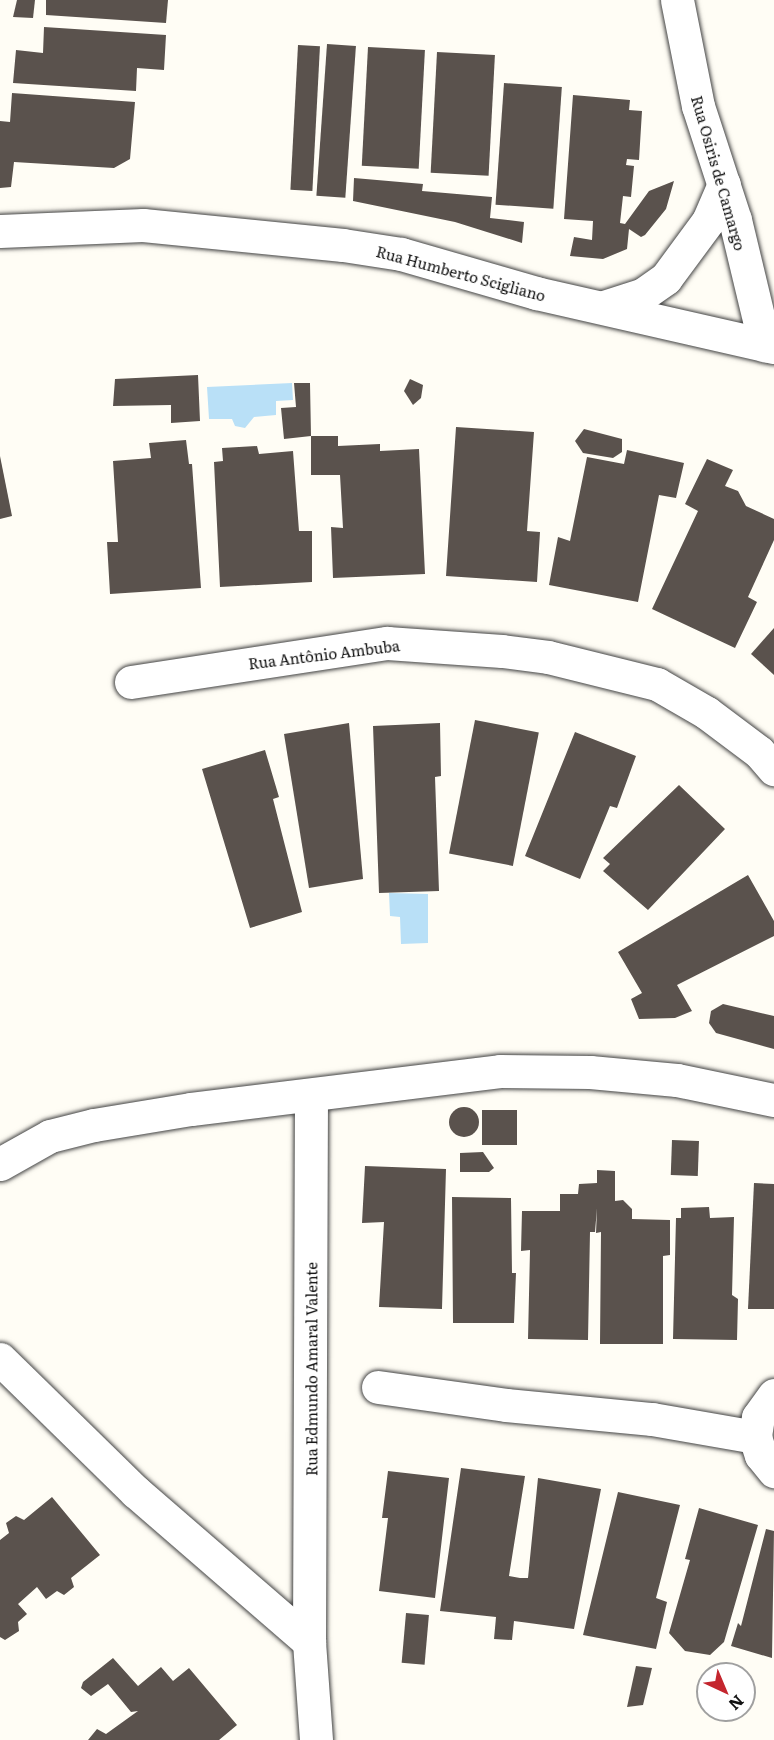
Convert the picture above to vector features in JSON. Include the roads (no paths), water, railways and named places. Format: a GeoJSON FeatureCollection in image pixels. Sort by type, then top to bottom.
{"type":"FeatureCollection","features":[{"type":"Feature","properties":{"kind":"street","name":"Rua Osiris de Camargo"},"geometry":{"type":"LineString","coordinates":[[677,0],[698,106],[724,184],[770,346]]}},
{"type":"Feature","properties":{"kind":"street"},"geometry":{"type":"LineString","coordinates":[[603,308],[642,296],[666,278],[708,222],[724,184]]}},
{"type":"Feature","properties":{"kind":"street","name":"Rua Humberto Scigliano"},"geometry":{"type":"LineString","coordinates":[[0,231],[143,225],[343,245],[401,254],[603,308],[770,346]]}},
{"type":"Feature","properties":{"kind":"street","name":"Rua Antônio Ambuba"},"geometry":{"type":"LineString","coordinates":[[131,682],[387,643],[502,651],[548,657],[657,684],[707,713],[759,752],[774,769]]}},
{"type":"Feature","properties":{"kind":"street"},"geometry":{"type":"LineString","coordinates":[[0,1164],[50,1136],[94,1125],[500,1071],[590,1072],[677,1080],[774,1100]]}},
{"type":"Feature","properties":{"kind":"street","name":"Rua Edmundo Amaral Valente"},"geometry":{"type":"LineString","coordinates":[[311,1095],[309,1642],[316,1740]]}},
{"type":"Feature","properties":{"kind":"street"},"geometry":{"type":"LineString","coordinates":[[0,1359],[136,1492],[309,1642]]}},
{"type":"Feature","properties":{"kind":"street"},"geometry":{"type":"LineString","coordinates":[[378,1387],[506,1405],[652,1419],[755,1437]]}},
{"type":"Feature","properties":{"kind":"street"},"geometry":{"type":"LineString","coordinates":[[774,1395],[758,1417],[755,1437],[761,1455],[774,1471]]}},
{"type":"Feature","properties":{"kind":"water"},"geometry":{"type":"Polygon","coordinates":[[[292,383],[293,400],[276,401],[276,415],[254,417],[245,428],[235,426],[232,419],[209,419],[207,387],[292,383]]]}},
{"type":"Feature","properties":{"kind":"water"},"geometry":{"type":"Polygon","coordinates":[[[389,893],[428,894],[428,943],[401,944],[400,917],[390,916],[389,893]]]}}]}
